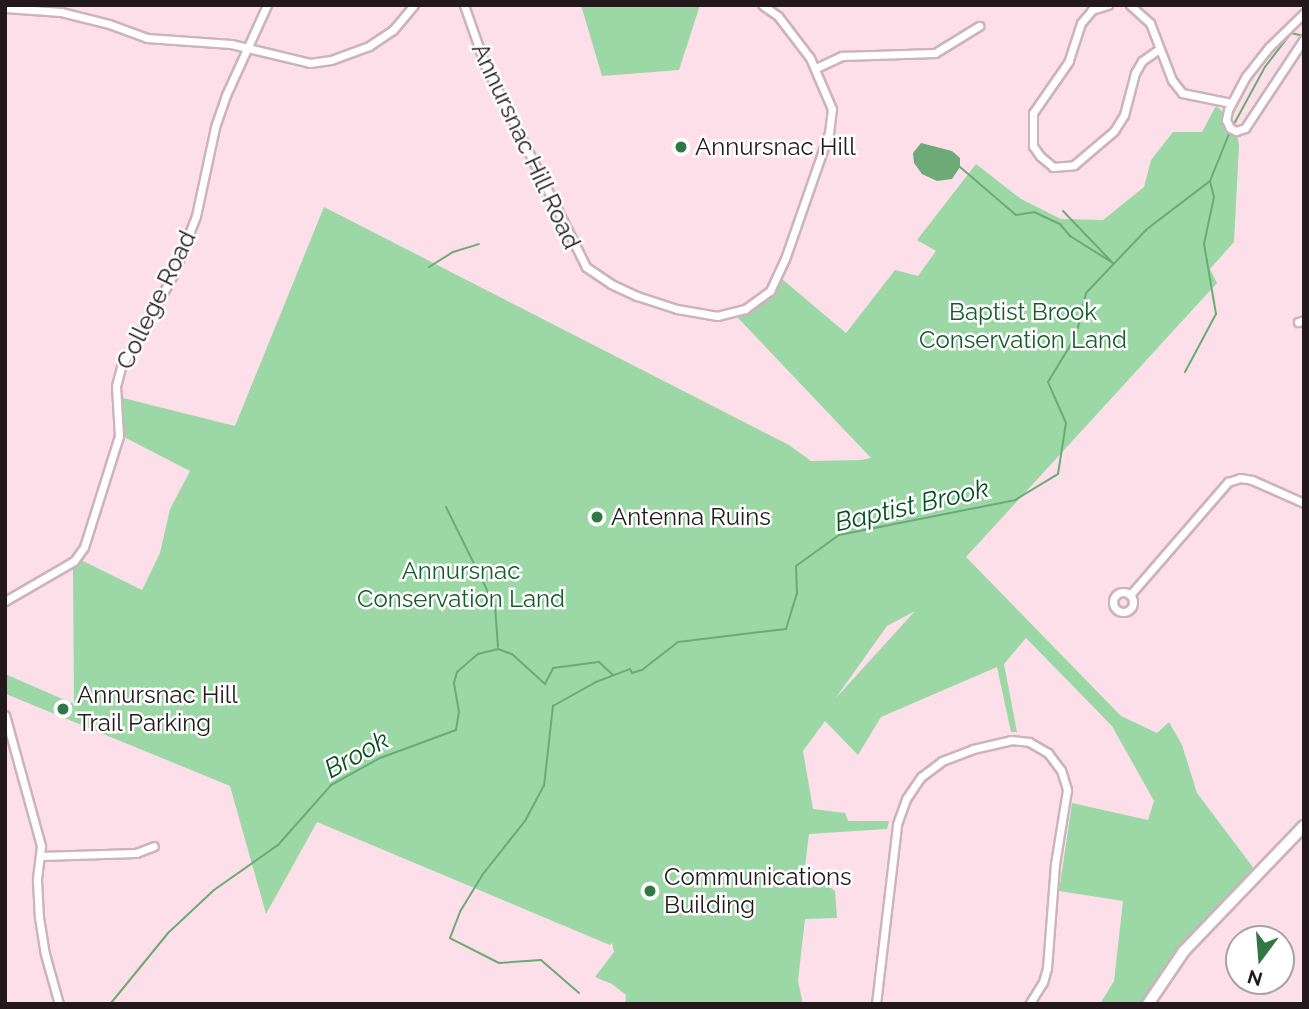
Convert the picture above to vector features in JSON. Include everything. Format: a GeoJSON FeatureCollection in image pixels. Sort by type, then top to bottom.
{"type":"FeatureCollection","features":[{"type":"Feature","properties":{"kind":"street","name":"College Road"},"geometry":{"type":"LineString","coordinates":[[5,601],[74,561],[84,547],[119,436],[116,386],[121,367],[173,275],[196,216],[219,116],[267,5]]}},
{"type":"Feature","properties":{"kind":"street"},"geometry":{"type":"LineString","coordinates":[[5,8],[61,12],[109,24],[147,38],[249,48],[310,63],[331,61],[377,41],[405,19],[414,5]]}},
{"type":"Feature","properties":{"kind":"street","name":"Annursnac Hill Road"},"geometry":{"type":"LineString","coordinates":[[464,5],[485,65],[586,267],[611,284],[637,296],[705,315],[733,313],[757,303],[770,291],[785,259],[829,133],[832,109],[816,68],[778,16],[762,5]]}},
{"type":"Feature","properties":{"kind":"street"},"geometry":{"type":"LineString","coordinates":[[1108,5],[1092,10],[1080,23],[1069,61],[1033,113],[1033,146],[1040,156],[1053,167],[1074,165],[1114,131],[1124,116],[1135,73],[1142,61],[1159,49]]}},
{"type":"Feature","properties":{"kind":"street"},"geometry":{"type":"LineString","coordinates":[[1130,5],[1150,23],[1172,80],[1182,93],[1231,103]]}},
{"type":"Feature","properties":{"kind":"street"},"geometry":{"type":"LineString","coordinates":[[1303,40],[1249,123],[1240,131],[1227,124],[1231,103],[1256,61],[1304,13]]}},
{"type":"Feature","properties":{"kind":"street"},"geometry":{"type":"LineString","coordinates":[[816,68],[842,56],[935,53],[979,26]]}},
{"type":"Feature","properties":{"kind":"street"},"geometry":{"type":"LineString","coordinates":[[1130,595],[1228,482],[1240,478],[1252,480],[1304,503]]}},
{"type":"Feature","properties":{"kind":"street"},"geometry":{"type":"LineString","coordinates":[[5,715],[37,831],[41,856],[37,880],[39,917],[44,954],[59,1004]]}},
{"type":"Feature","properties":{"kind":"street"},"geometry":{"type":"LineString","coordinates":[[876,1004],[897,824],[906,799],[921,777],[942,761],[982,746],[1011,740],[1033,744],[1051,756],[1062,770],[1068,790],[1055,864],[1047,968],[1043,982],[1029,1004]]}},
{"type":"Feature","properties":{"kind":"street"},"geometry":{"type":"LineString","coordinates":[[1147,1004],[1184,950],[1304,826]]}},
{"type":"Feature","properties":{"kind":"street"},"geometry":{"type":"LineString","coordinates":[[41,856],[136,853],[154,846]]}},
{"type":"Feature","properties":{"kind":"green space"},"geometry":{"type":"Polygon","coordinates":[[[581,5],[700,5],[679,70],[602,76],[581,5]]]}},
{"type":"Feature","properties":{"kind":"green space","name":"Annursnac Conservation Land"},"geometry":{"type":"Polygon","coordinates":[[[1216,106],[1223,112],[1226,128],[1237,134],[1239,145],[1234,242],[1210,269],[1217,283],[966,557],[1121,716],[1157,733],[1169,722],[1182,745],[1197,793],[1255,870],[1184,941],[1140,1004],[1100,1004],[1114,981],[1123,901],[1059,891],[1072,803],[1148,820],[1154,801],[1112,726],[1026,638],[1004,664],[1017,732],[1011,732],[997,667],[881,717],[858,755],[825,721],[803,751],[813,809],[845,813],[848,821],[889,821],[887,829],[809,834],[803,882],[823,882],[835,891],[837,918],[805,919],[798,981],[803,1004],[625,1004],[626,995],[612,984],[595,977],[614,952],[612,943],[610,945],[317,822],[266,914],[230,786],[6,694],[5,674],[74,704],[73,568],[81,560],[142,590],[160,553],[170,509],[190,471],[122,436],[119,397],[235,426],[324,207],[789,445],[811,461],[861,460],[871,458],[738,318],[765,302],[782,279],[846,333],[895,270],[918,276],[936,251],[917,240],[976,164],[1021,199],[1061,219],[1103,220],[1144,187],[1151,160],[1173,132],[1202,132],[1216,106]],[[915,611],[887,626],[835,699],[915,611]]]}},
{"type":"Feature","properties":{"kind":"shaded area"},"geometry":{"type":"Polygon","coordinates":[[[921,143],[952,151],[960,158],[960,167],[952,179],[937,181],[922,174],[914,163],[913,153],[921,143]]]}},
{"type":"Feature","properties":{"kind":"waterway","name":"Baptist Brook"},"geometry":{"type":"LineString","coordinates":[[1234,124],[1265,67],[1291,33],[1304,36]]}},
{"type":"Feature","properties":{"kind":"waterway","name":"Baptist Brook"},"geometry":{"type":"LineString","coordinates":[[579,993],[541,960],[499,963],[450,938],[461,910],[483,874],[525,821],[544,786],[553,706],[596,682],[630,669],[632,673],[642,670],[678,642],[786,629],[797,594],[796,566],[839,535],[1015,500],[1058,474],[1066,423],[1048,382],[1076,336],[1086,293],[1147,229],[1210,181],[1229,134]]}},
{"type":"Feature","properties":{"kind":"waterway"},"geometry":{"type":"LineString","coordinates":[[960,167],[1016,215],[1034,212],[1060,224],[1070,236],[1113,263]]}},
{"type":"Feature","properties":{"kind":"waterway"},"geometry":{"type":"LineString","coordinates":[[1185,372],[1216,314],[1204,244],[1214,197],[1210,181]]}},
{"type":"Feature","properties":{"kind":"waterway"},"geometry":{"type":"LineString","coordinates":[[1063,211],[1111,261]]}},
{"type":"Feature","properties":{"kind":"waterway"},"geometry":{"type":"LineString","coordinates":[[429,267],[453,252],[479,244]]}},
{"type":"Feature","properties":{"kind":"waterway"},"geometry":{"type":"LineString","coordinates":[[446,507],[495,606],[498,647]]}},
{"type":"Feature","properties":{"kind":"waterway","name":"Brook"},"geometry":{"type":"LineString","coordinates":[[111,1003],[168,933],[214,890],[278,845],[331,785],[380,758],[456,730],[459,712],[454,683],[457,672],[478,654],[498,649],[512,654],[545,684],[553,668],[599,662],[613,675]]}},
{"type":"Feature","properties":{"kind":"place","name":"Annursnac Hill"},"geometry":{"type":"Point","coordinates":[681,147]}},
{"type":"Feature","properties":{"kind":"place","name":"Antenna Ruins"},"geometry":{"type":"Point","coordinates":[597,517]}},
{"type":"Feature","properties":{"kind":"place","name":"Annursnac Hill Trail Parking"},"geometry":{"type":"Point","coordinates":[63,709]}},
{"type":"Feature","properties":{"kind":"place","name":"Communications Building"},"geometry":{"type":"Point","coordinates":[650,891]}},
{"type":"Feature","properties":{"kind":"park label","name":"Baptist Brook Conservation Land"},"geometry":{"type":"Point","coordinates":[1023,326]}}]}
